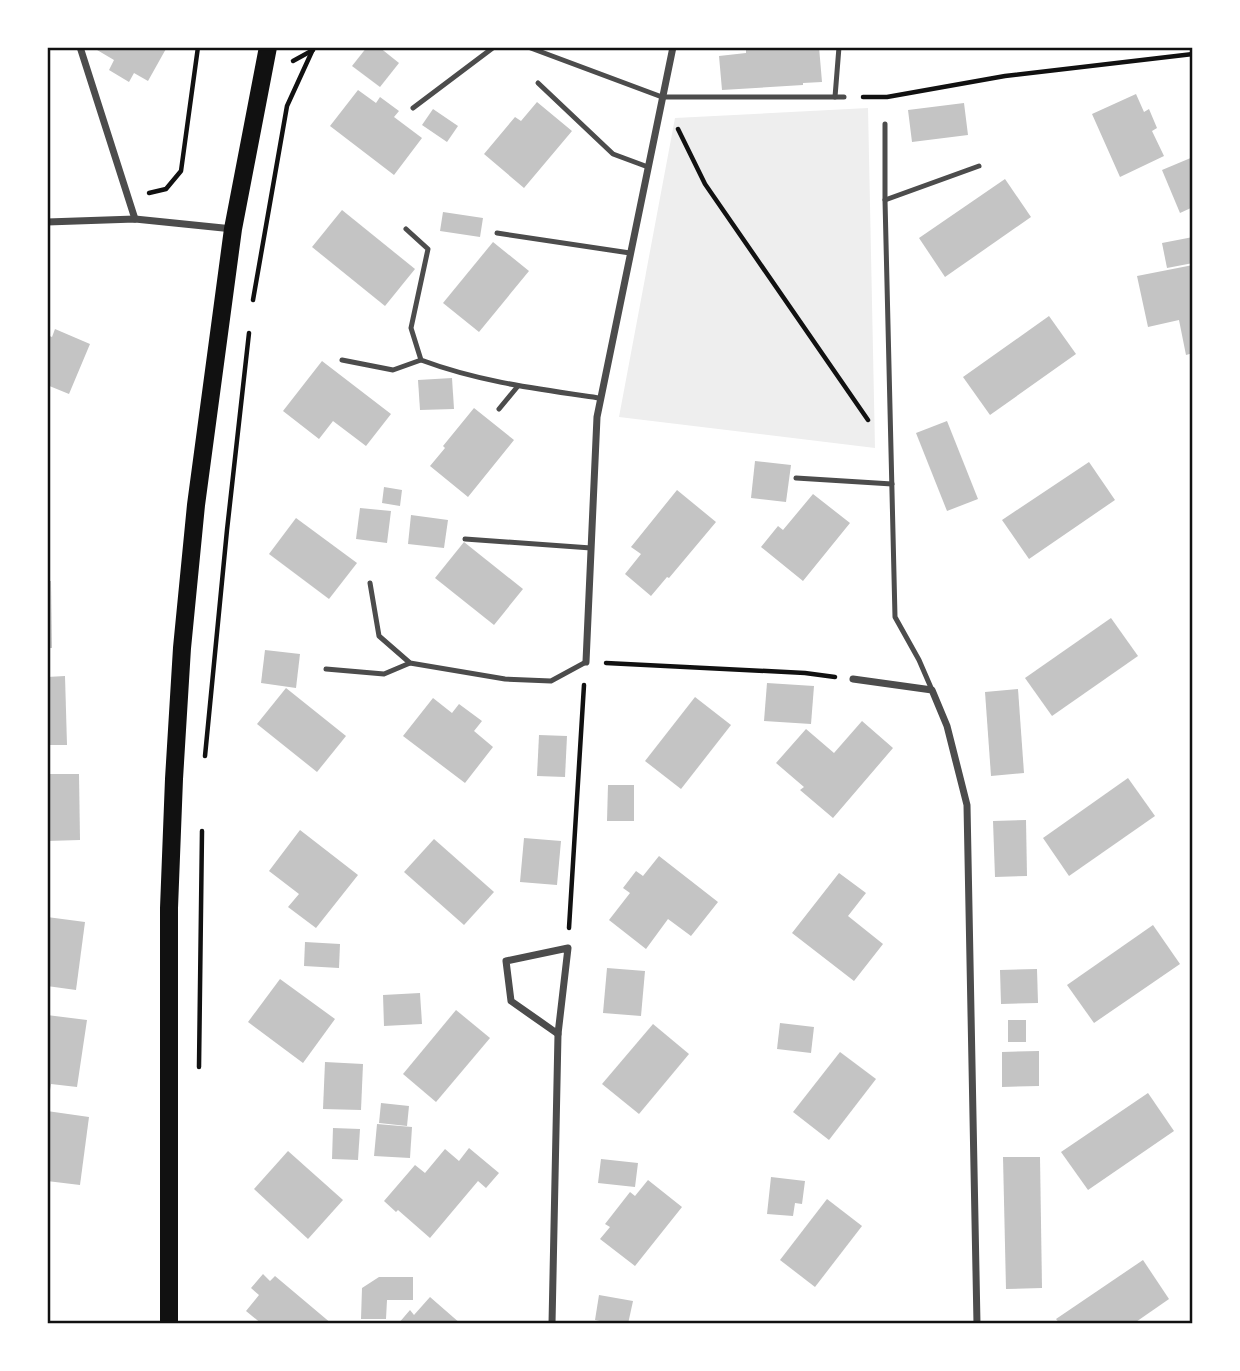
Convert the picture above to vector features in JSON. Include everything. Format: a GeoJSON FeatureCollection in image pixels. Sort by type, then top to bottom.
{"type":"FeatureCollection","features":[{"type":"Feature","properties":{"kind":"main road"},"geometry":{"type":"LineString","coordinates":[[169,1324],[169,908],[182,648],[195,505],[233,229],[268,47]]}},
{"type":"Feature","properties":{"kind":"street"},"geometry":{"type":"LineString","coordinates":[[80,47],[135,219]]}},
{"type":"Feature","properties":{"kind":"street"},"geometry":{"type":"LineString","coordinates":[[586,662],[597,417],[673,47]]}},
{"type":"Feature","properties":{"kind":"street"},"geometry":{"type":"LineString","coordinates":[[47,222],[135,219],[233,229]]}},
{"type":"Feature","properties":{"kind":"street"},"geometry":{"type":"LineString","coordinates":[[853,679],[932,690],[947,726],[967,805],[977,1324]]}},
{"type":"Feature","properties":{"kind":"street"},"geometry":{"type":"LineString","coordinates":[[552,1324],[558,1034],[568,948],[506,961],[511,1001],[558,1034]]}},
{"type":"Feature","properties":{"kind":"lane"},"geometry":{"type":"LineString","coordinates":[[413,108],[494,47]]}},
{"type":"Feature","properties":{"kind":"lane"},"geometry":{"type":"LineString","coordinates":[[528,47],[662,97],[844,97]]}},
{"type":"Feature","properties":{"kind":"lane"},"geometry":{"type":"LineString","coordinates":[[835,97],[839,47]]}},
{"type":"Feature","properties":{"kind":"lane"},"geometry":{"type":"LineString","coordinates":[[538,83],[613,154],[648,167]]}},
{"type":"Feature","properties":{"kind":"lane"},"geometry":{"type":"LineString","coordinates":[[885,124],[895,617],[932,690]]}},
{"type":"Feature","properties":{"kind":"lane"},"geometry":{"type":"LineString","coordinates":[[885,200],[979,166]]}},
{"type":"Feature","properties":{"kind":"lane"},"geometry":{"type":"LineString","coordinates":[[407,229],[428,249],[411,328],[421,360]]}},
{"type":"Feature","properties":{"kind":"lane"},"geometry":{"type":"LineString","coordinates":[[497,233],[630,253]]}},
{"type":"Feature","properties":{"kind":"lane"},"geometry":{"type":"LineString","coordinates":[[342,360],[393,370],[421,360],[454,372],[518,386],[600,398]]}},
{"type":"Feature","properties":{"kind":"lane"},"geometry":{"type":"LineString","coordinates":[[499,409],[518,386]]}},
{"type":"Feature","properties":{"kind":"lane"},"geometry":{"type":"LineString","coordinates":[[796,478],[892,484]]}},
{"type":"Feature","properties":{"kind":"lane"},"geometry":{"type":"LineString","coordinates":[[465,539],[591,548]]}},
{"type":"Feature","properties":{"kind":"lane"},"geometry":{"type":"LineString","coordinates":[[370,583],[379,636],[410,663],[505,679],[551,681],[586,662]]}},
{"type":"Feature","properties":{"kind":"lane"},"geometry":{"type":"LineString","coordinates":[[327,669],[384,674],[410,663]]}},
{"type":"Feature","properties":{"kind":"path"},"geometry":{"type":"LineString","coordinates":[[128,197],[166,189],[181,171],[198,47]]}},
{"type":"Feature","properties":{"kind":"path"},"geometry":{"type":"LineString","coordinates":[[251,311],[287,106],[314,47]]}},
{"type":"Feature","properties":{"kind":"path"},"geometry":{"type":"LineString","coordinates":[[844,97],[887,97],[1005,76],[1193,54]]}},
{"type":"Feature","properties":{"kind":"path"},"geometry":{"type":"LineString","coordinates":[[662,97],[705,184],[891,454]]}},
{"type":"Feature","properties":{"kind":"path"},"geometry":{"type":"LineString","coordinates":[[205,757],[250,325]]}},
{"type":"Feature","properties":{"kind":"path"},"geometry":{"type":"LineString","coordinates":[[568,948],[586,662],[805,673],[853,679]]}},
{"type":"Feature","properties":{"kind":"path"},"geometry":{"type":"LineString","coordinates":[[199,1075],[202,826]]}},
{"type":"Feature","properties":{"kind":"shaded area"},"geometry":{"type":"Polygon","coordinates":[[[868,108],[875,448],[619,417],[675,118],[868,108]]]}},
{"type":"Feature","properties":{"kind":"building"},"geometry":{"type":"Polygon","coordinates":[[[92,47],[167,47],[148,81],[134,73],[129,82],[109,70],[114,60],[92,47]]]}},
{"type":"Feature","properties":{"kind":"building"},"geometry":{"type":"Polygon","coordinates":[[[367,47],[379,47],[399,63],[380,87],[352,66],[367,47]]]}},
{"type":"Feature","properties":{"kind":"building"},"geometry":{"type":"Polygon","coordinates":[[[746,47],[819,47],[822,82],[722,90],[719,56],[746,53],[746,47]]]}},
{"type":"Feature","properties":{"kind":"building"},"geometry":{"type":"Polygon","coordinates":[[[358,90],[376,103],[380,97],[399,111],[394,117],[422,138],[394,175],[330,126],[358,90]]]}},
{"type":"Feature","properties":{"kind":"building"},"geometry":{"type":"Polygon","coordinates":[[[1136,94],[1144,112],[1149,109],[1157,128],[1152,131],[1164,156],[1120,177],[1092,114],[1136,94]]]}},
{"type":"Feature","properties":{"kind":"building"},"geometry":{"type":"Polygon","coordinates":[[[537,102],[572,131],[524,188],[484,154],[515,117],[521,121],[537,102]]]}},
{"type":"Feature","properties":{"kind":"building"},"geometry":{"type":"Polygon","coordinates":[[[964,103],[968,135],[912,142],[908,110],[964,103]]]}},
{"type":"Feature","properties":{"kind":"building"},"geometry":{"type":"Polygon","coordinates":[[[433,109],[458,126],[447,142],[422,125],[433,109]]]}},
{"type":"Feature","properties":{"kind":"building"},"geometry":{"type":"Polygon","coordinates":[[[1193,157],[1193,207],[1180,213],[1162,170],[1193,157]]]}},
{"type":"Feature","properties":{"kind":"building"},"geometry":{"type":"Polygon","coordinates":[[[1005,179],[1031,217],[945,277],[919,238],[1005,179]]]}},
{"type":"Feature","properties":{"kind":"building"},"geometry":{"type":"Polygon","coordinates":[[[342,210],[415,269],[385,306],[312,247],[342,210]]]}},
{"type":"Feature","properties":{"kind":"building"},"geometry":{"type":"Polygon","coordinates":[[[443,212],[483,218],[480,237],[440,231],[443,212]]]}},
{"type":"Feature","properties":{"kind":"building"},"geometry":{"type":"Polygon","coordinates":[[[1193,237],[1193,263],[1167,268],[1162,243],[1193,237]]]}},
{"type":"Feature","properties":{"kind":"building"},"geometry":{"type":"Polygon","coordinates":[[[493,242],[529,271],[479,332],[443,303],[493,242]]]}},
{"type":"Feature","properties":{"kind":"building"},"geometry":{"type":"Polygon","coordinates":[[[1193,265],[1193,353],[1186,355],[1179,320],[1148,327],[1137,276],[1193,265]]]}},
{"type":"Feature","properties":{"kind":"building"},"geometry":{"type":"Polygon","coordinates":[[[1049,316],[1076,354],[990,415],[963,377],[1049,316]]]}},
{"type":"Feature","properties":{"kind":"building"},"geometry":{"type":"Polygon","coordinates":[[[55,329],[90,344],[69,394],[47,385],[47,335],[52,337],[55,329]]]}},
{"type":"Feature","properties":{"kind":"building"},"geometry":{"type":"Polygon","coordinates":[[[322,361],[391,414],[366,446],[333,421],[319,439],[283,411],[322,361]]]}},
{"type":"Feature","properties":{"kind":"building"},"geometry":{"type":"Polygon","coordinates":[[[452,378],[454,409],[420,410],[418,380],[452,378]]]}},
{"type":"Feature","properties":{"kind":"building"},"geometry":{"type":"Polygon","coordinates":[[[474,408],[514,440],[468,497],[430,466],[474,408]]]}},
{"type":"Feature","properties":{"kind":"building"},"geometry":{"type":"Polygon","coordinates":[[[947,421],[978,499],[947,511],[916,433],[947,421]]]}},
{"type":"Feature","properties":{"kind":"building"},"geometry":{"type":"Polygon","coordinates":[[[755,461],[791,465],[786,502],[751,498],[755,461]]]}},
{"type":"Feature","properties":{"kind":"building"},"geometry":{"type":"Polygon","coordinates":[[[1089,462],[1115,500],[1029,559],[1002,520],[1089,462]]]}},
{"type":"Feature","properties":{"kind":"building"},"geometry":{"type":"Polygon","coordinates":[[[384,487],[402,490],[400,506],[382,503],[384,487]]]}},
{"type":"Feature","properties":{"kind":"building"},"geometry":{"type":"Polygon","coordinates":[[[677,490],[716,522],[651,596],[625,574],[641,554],[631,547],[677,490]]]}},
{"type":"Feature","properties":{"kind":"building"},"geometry":{"type":"Polygon","coordinates":[[[813,494],[850,523],[803,581],[761,547],[778,526],[783,530],[813,494]]]}},
{"type":"Feature","properties":{"kind":"building"},"geometry":{"type":"Polygon","coordinates":[[[360,508],[391,511],[387,543],[356,539],[360,508]]]}},
{"type":"Feature","properties":{"kind":"building"},"geometry":{"type":"Polygon","coordinates":[[[411,515],[448,520],[444,548],[408,544],[411,515]]]}},
{"type":"Feature","properties":{"kind":"building"},"geometry":{"type":"Polygon","coordinates":[[[296,518],[357,563],[329,599],[269,554],[296,518]]]}},
{"type":"Feature","properties":{"kind":"building"},"geometry":{"type":"Polygon","coordinates":[[[464,542],[523,589],[494,625],[435,578],[464,542]]]}},
{"type":"Feature","properties":{"kind":"building"},"geometry":{"type":"Polygon","coordinates":[[[47,581],[51,581],[52,648],[47,648],[47,581]]]}},
{"type":"Feature","properties":{"kind":"building"},"geometry":{"type":"Polygon","coordinates":[[[1111,618],[1138,656],[1052,716],[1025,678],[1111,618]]]}},
{"type":"Feature","properties":{"kind":"building"},"geometry":{"type":"Polygon","coordinates":[[[265,650],[300,654],[296,688],[261,683],[265,650]]]}},
{"type":"Feature","properties":{"kind":"building"},"geometry":{"type":"Polygon","coordinates":[[[65,676],[67,745],[47,745],[47,677],[65,676]]]}},
{"type":"Feature","properties":{"kind":"building"},"geometry":{"type":"Polygon","coordinates":[[[767,683],[814,686],[811,724],[764,721],[767,683]]]}},
{"type":"Feature","properties":{"kind":"building"},"geometry":{"type":"Polygon","coordinates":[[[286,688],[346,736],[317,772],[257,724],[286,688]]]}},
{"type":"Feature","properties":{"kind":"building"},"geometry":{"type":"Polygon","coordinates":[[[1018,689],[1024,773],[991,776],[985,692],[1018,689]]]}},
{"type":"Feature","properties":{"kind":"building"},"geometry":{"type":"Polygon","coordinates":[[[695,697],[731,725],[681,789],[645,761],[695,697]]]}},
{"type":"Feature","properties":{"kind":"building"},"geometry":{"type":"Polygon","coordinates":[[[433,698],[452,713],[459,704],[482,721],[474,731],[493,747],[465,783],[403,736],[433,698]]]}},
{"type":"Feature","properties":{"kind":"building"},"geometry":{"type":"Polygon","coordinates":[[[862,721],[893,748],[833,818],[800,790],[804,787],[776,763],[806,729],[834,753],[862,721]]]}},
{"type":"Feature","properties":{"kind":"building"},"geometry":{"type":"Polygon","coordinates":[[[539,735],[567,736],[565,777],[537,776],[539,735]]]}},
{"type":"Feature","properties":{"kind":"building"},"geometry":{"type":"Polygon","coordinates":[[[47,774],[79,774],[80,840],[47,841],[47,774]]]}},
{"type":"Feature","properties":{"kind":"building"},"geometry":{"type":"Polygon","coordinates":[[[1128,778],[1155,816],[1069,876],[1043,838],[1128,778]]]}},
{"type":"Feature","properties":{"kind":"building"},"geometry":{"type":"Polygon","coordinates":[[[608,785],[634,785],[634,821],[607,821],[608,785]]]}},
{"type":"Feature","properties":{"kind":"building"},"geometry":{"type":"Polygon","coordinates":[[[1026,820],[1027,876],[995,877],[993,821],[1026,820]]]}},
{"type":"Feature","properties":{"kind":"building"},"geometry":{"type":"Polygon","coordinates":[[[300,830],[358,875],[316,928],[288,907],[299,894],[269,871],[300,830]]]}},
{"type":"Feature","properties":{"kind":"building"},"geometry":{"type":"Polygon","coordinates":[[[524,838],[561,841],[557,885],[520,882],[524,838]]]}},
{"type":"Feature","properties":{"kind":"building"},"geometry":{"type":"Polygon","coordinates":[[[434,839],[494,892],[464,925],[404,872],[434,839]]]}},
{"type":"Feature","properties":{"kind":"building"},"geometry":{"type":"Polygon","coordinates":[[[659,856],[718,902],[691,936],[668,919],[646,949],[609,920],[630,893],[623,888],[636,871],[643,876],[659,856]]]}},
{"type":"Feature","properties":{"kind":"building"},"geometry":{"type":"Polygon","coordinates":[[[839,873],[866,893],[848,916],[883,944],[854,981],[792,933],[839,873]]]}},
{"type":"Feature","properties":{"kind":"building"},"geometry":{"type":"Polygon","coordinates":[[[47,917],[85,922],[76,990],[47,986],[47,917]]]}},
{"type":"Feature","properties":{"kind":"building"},"geometry":{"type":"Polygon","coordinates":[[[1153,925],[1180,964],[1094,1023],[1067,985],[1153,925]]]}},
{"type":"Feature","properties":{"kind":"building"},"geometry":{"type":"Polygon","coordinates":[[[305,942],[340,944],[339,968],[304,966],[305,942]]]}},
{"type":"Feature","properties":{"kind":"building"},"geometry":{"type":"Polygon","coordinates":[[[607,968],[645,971],[641,1016],[603,1013],[607,968]]]}},
{"type":"Feature","properties":{"kind":"building"},"geometry":{"type":"Polygon","coordinates":[[[1037,969],[1038,1003],[1001,1004],[1000,970],[1037,969]]]}},
{"type":"Feature","properties":{"kind":"building"},"geometry":{"type":"Polygon","coordinates":[[[280,979],[335,1019],[303,1063],[248,1022],[280,979]]]}},
{"type":"Feature","properties":{"kind":"building"},"geometry":{"type":"Polygon","coordinates":[[[420,993],[422,1024],[384,1026],[383,995],[420,993]]]}},
{"type":"Feature","properties":{"kind":"building"},"geometry":{"type":"Polygon","coordinates":[[[456,1010],[490,1038],[436,1102],[403,1074],[456,1010]]]}},
{"type":"Feature","properties":{"kind":"building"},"geometry":{"type":"Polygon","coordinates":[[[47,1015],[87,1020],[77,1087],[51,1084],[49,1096],[47,1096],[47,1015]]]}},
{"type":"Feature","properties":{"kind":"building"},"geometry":{"type":"Polygon","coordinates":[[[1008,1020],[1026,1020],[1026,1042],[1008,1042],[1008,1020]]]}},
{"type":"Feature","properties":{"kind":"building"},"geometry":{"type":"Polygon","coordinates":[[[780,1023],[814,1027],[811,1053],[777,1049],[780,1023]]]}},
{"type":"Feature","properties":{"kind":"building"},"geometry":{"type":"Polygon","coordinates":[[[653,1024],[689,1054],[639,1114],[602,1084],[653,1024]]]}},
{"type":"Feature","properties":{"kind":"building"},"geometry":{"type":"Polygon","coordinates":[[[1039,1051],[1039,1086],[1002,1087],[1002,1052],[1039,1051]]]}},
{"type":"Feature","properties":{"kind":"building"},"geometry":{"type":"Polygon","coordinates":[[[840,1052],[876,1079],[829,1140],[793,1112],[840,1052]]]}},
{"type":"Feature","properties":{"kind":"building"},"geometry":{"type":"Polygon","coordinates":[[[325,1062],[363,1064],[361,1110],[323,1109],[325,1062]]]}},
{"type":"Feature","properties":{"kind":"building"},"geometry":{"type":"Polygon","coordinates":[[[1148,1093],[1174,1131],[1088,1190],[1061,1152],[1148,1093]]]}},
{"type":"Feature","properties":{"kind":"building"},"geometry":{"type":"Polygon","coordinates":[[[381,1103],[409,1106],[407,1126],[379,1123],[381,1103]]]}},
{"type":"Feature","properties":{"kind":"building"},"geometry":{"type":"Polygon","coordinates":[[[47,1111],[89,1117],[80,1185],[47,1181],[47,1111]]]}},
{"type":"Feature","properties":{"kind":"building"},"geometry":{"type":"Polygon","coordinates":[[[377,1124],[412,1127],[410,1158],[374,1156],[377,1124]]]}},
{"type":"Feature","properties":{"kind":"building"},"geometry":{"type":"Polygon","coordinates":[[[333,1128],[360,1129],[358,1160],[332,1159],[333,1128]]]}},
{"type":"Feature","properties":{"kind":"building"},"geometry":{"type":"Polygon","coordinates":[[[469,1148],[499,1173],[486,1188],[478,1181],[430,1238],[384,1201],[415,1165],[425,1173],[445,1149],[459,1161],[469,1148]]]}},
{"type":"Feature","properties":{"kind":"building"},"geometry":{"type":"Polygon","coordinates":[[[288,1151],[343,1200],[308,1239],[254,1189],[288,1151]]]}},
{"type":"Feature","properties":{"kind":"building"},"geometry":{"type":"Polygon","coordinates":[[[1003,1157],[1040,1157],[1042,1288],[1006,1289],[1003,1157]]]}},
{"type":"Feature","properties":{"kind":"building"},"geometry":{"type":"Polygon","coordinates":[[[601,1159],[638,1163],[635,1187],[598,1183],[601,1159]]]}},
{"type":"Feature","properties":{"kind":"building"},"geometry":{"type":"Polygon","coordinates":[[[771,1177],[805,1181],[802,1204],[795,1203],[793,1216],[767,1214],[771,1177]]]}},
{"type":"Feature","properties":{"kind":"building"},"geometry":{"type":"Polygon","coordinates":[[[648,1180],[682,1207],[635,1266],[600,1239],[610,1227],[605,1224],[630,1192],[635,1196],[648,1180]]]}},
{"type":"Feature","properties":{"kind":"building"},"geometry":{"type":"Polygon","coordinates":[[[827,1199],[862,1226],[815,1287],[780,1260],[827,1199]]]}},
{"type":"Feature","properties":{"kind":"building"},"geometry":{"type":"Polygon","coordinates":[[[1143,1260],[1169,1299],[1133,1324],[1060,1324],[1056,1319],[1143,1260]]]}},
{"type":"Feature","properties":{"kind":"building"},"geometry":{"type":"Polygon","coordinates":[[[263,1274],[270,1281],[275,1276],[332,1324],[262,1324],[246,1311],[259,1295],[251,1288],[263,1274]]]}},
{"type":"Feature","properties":{"kind":"building"},"geometry":{"type":"Polygon","coordinates":[[[379,1277],[413,1277],[413,1300],[387,1300],[386,1319],[361,1319],[362,1288],[379,1277]]]}},
{"type":"Feature","properties":{"kind":"building"},"geometry":{"type":"Polygon","coordinates":[[[599,1295],[633,1301],[628,1324],[595,1320],[599,1295]]]}},
{"type":"Feature","properties":{"kind":"building"},"geometry":{"type":"Polygon","coordinates":[[[430,1297],[461,1324],[398,1324],[410,1310],[414,1315],[430,1297]]]}}]}
